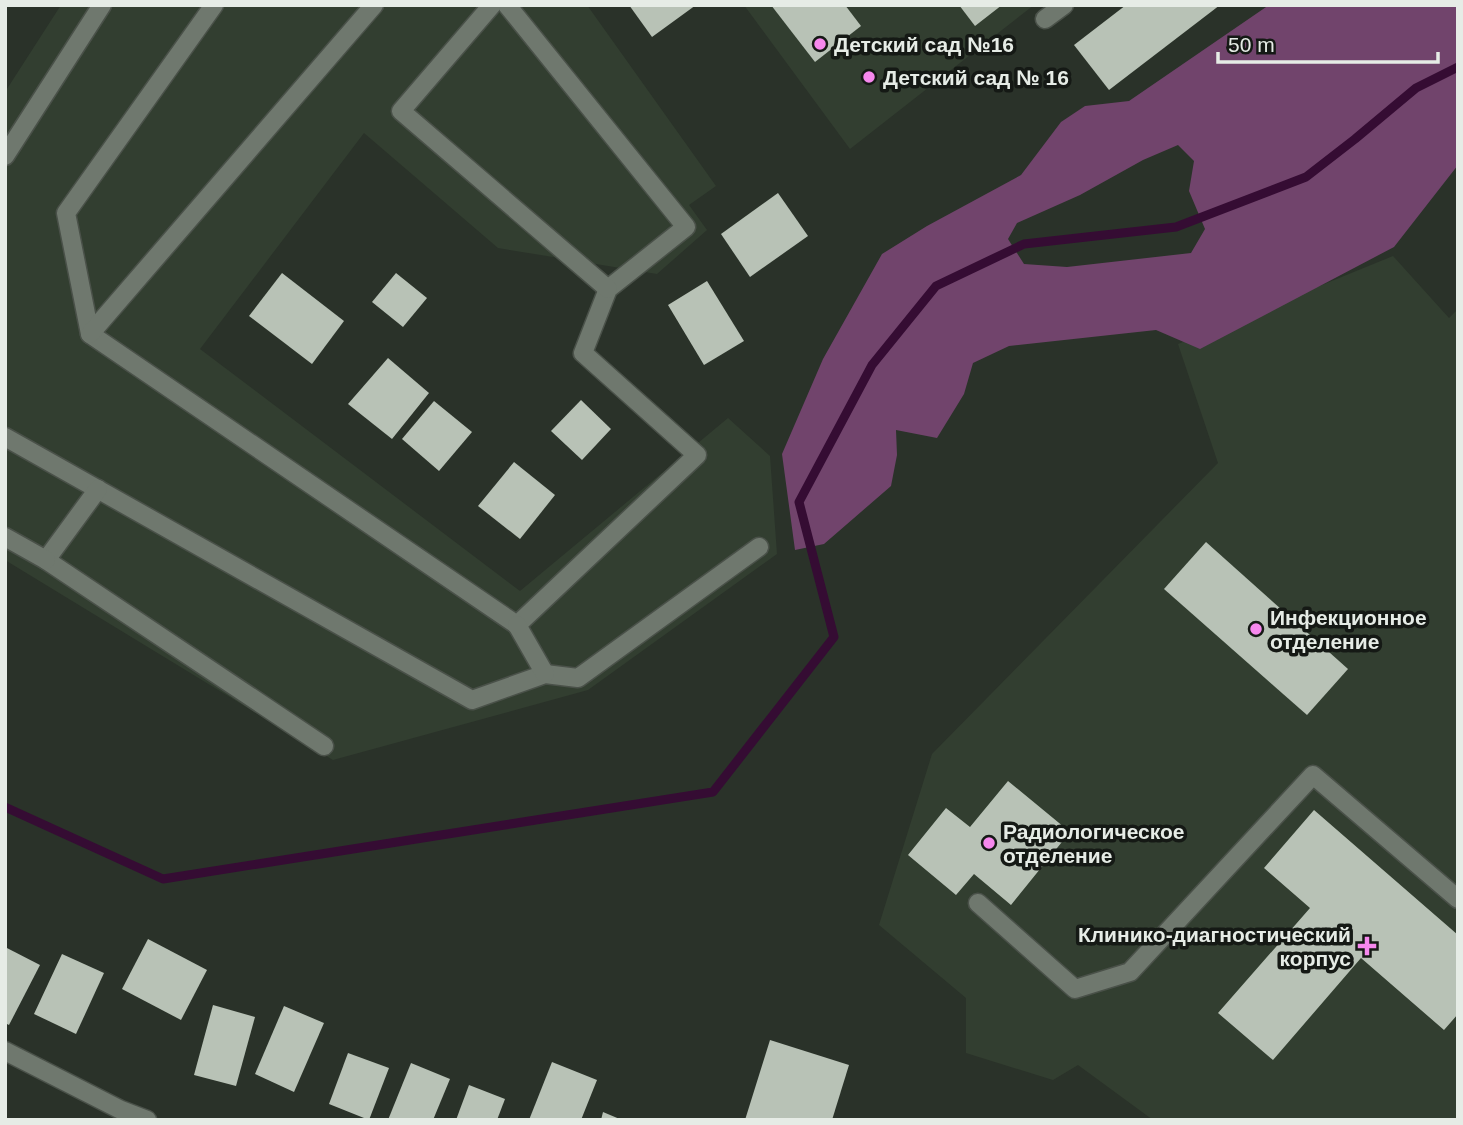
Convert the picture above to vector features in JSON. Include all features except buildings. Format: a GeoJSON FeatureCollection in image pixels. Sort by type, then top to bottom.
{"type":"FeatureCollection","features":[{"type":"Feature","properties":{"kind":"street"},"geometry":{"type":"LineString","coordinates":[[5,156],[102,5]]}},
{"type":"Feature","properties":{"kind":"street"},"geometry":{"type":"LineString","coordinates":[[214,5],[66,214],[90,334],[517,625],[545,674]]}},
{"type":"Feature","properties":{"kind":"street"},"geometry":{"type":"LineString","coordinates":[[90,334],[374,5]]}},
{"type":"Feature","properties":{"kind":"street"},"geometry":{"type":"LineString","coordinates":[[492,5],[401,111],[608,289]]}},
{"type":"Feature","properties":{"kind":"street"},"geometry":{"type":"LineString","coordinates":[[507,5],[686,227],[608,289],[583,354],[697,455],[517,625]]}},
{"type":"Feature","properties":{"kind":"street"},"geometry":{"type":"LineString","coordinates":[[1045,19],[1064,5]]}},
{"type":"Feature","properties":{"kind":"street"},"geometry":{"type":"LineString","coordinates":[[5,437],[472,700],[545,674],[578,678],[759,547]]}},
{"type":"Feature","properties":{"kind":"street"},"geometry":{"type":"LineString","coordinates":[[46,560],[98,489]]}},
{"type":"Feature","properties":{"kind":"street"},"geometry":{"type":"LineString","coordinates":[[5,537],[46,560],[324,746]]}},
{"type":"Feature","properties":{"kind":"street"},"geometry":{"type":"LineString","coordinates":[[978,903],[1075,989],[1129,972],[1312,775],[1458,899]]}},
{"type":"Feature","properties":{"kind":"street"},"geometry":{"type":"LineString","coordinates":[[5,1051],[146,1120]]}},
{"type":"Feature","properties":{"kind":"shaded area"},"geometry":{"type":"Polygon","coordinates":[[[61,5],[587,5],[716,186],[689,205],[707,230],[657,274],[498,248],[364,133],[200,349],[520,591],[728,418],[770,456],[777,554],[588,690],[333,760],[5,560],[5,92],[61,5]]]}},
{"type":"Feature","properties":{"kind":"shaded area","name":"Детский сад № 16"},"geometry":{"type":"Polygon","coordinates":[[[744,5],[1034,5],[850,149],[744,5]]]}},
{"type":"Feature","properties":{"kind":"shaded area"},"geometry":{"type":"Polygon","coordinates":[[[1269,5],[1458,5],[1458,165],[1394,247],[1200,349],[1156,330],[1009,346],[973,363],[964,394],[937,438],[896,430],[897,455],[891,486],[824,544],[795,550],[782,454],[823,359],[882,254],[927,226],[1021,175],[1061,122],[1085,106],[1129,101],[1269,5]],[[1178,145],[1143,160],[1080,195],[1017,223],[1008,239],[1024,264],[1067,267],[1191,253],[1205,229],[1189,191],[1194,161],[1178,145]]]}},
{"type":"Feature","properties":{"kind":"shaded area"},"geometry":{"type":"Polygon","coordinates":[[[1393,256],[1449,318],[1458,309],[1458,1120],[1153,1120],[1078,1065],[1053,1080],[966,1053],[966,998],[879,925],[932,754],[1218,463],[1178,344],[1393,256]]]}},
{"type":"Feature","properties":{"kind":"waterway"},"geometry":{"type":"LineString","coordinates":[[5,807],[163,879],[713,792],[834,637],[799,502],[872,365],[936,286],[1024,244],[1176,227],[1306,177],[1416,88],[1458,67]]}},
{"type":"Feature","properties":{"kind":"place","name":"Детский сад №16"},"geometry":{"type":"Point","coordinates":[820,44]}},
{"type":"Feature","properties":{"kind":"place","name":"Детский сад № 16"},"geometry":{"type":"Point","coordinates":[869,77]}},
{"type":"Feature","properties":{"kind":"place","name":"Инфекционное отделение"},"geometry":{"type":"Point","coordinates":[1256,629]}},
{"type":"Feature","properties":{"kind":"place","name":"Радиологическое отделение"},"geometry":{"type":"Point","coordinates":[989,843]}},
{"type":"Feature","properties":{"kind":"place","name":"Клинико-диагностический корпус"},"geometry":{"type":"Point","coordinates":[1367,946]}}]}
